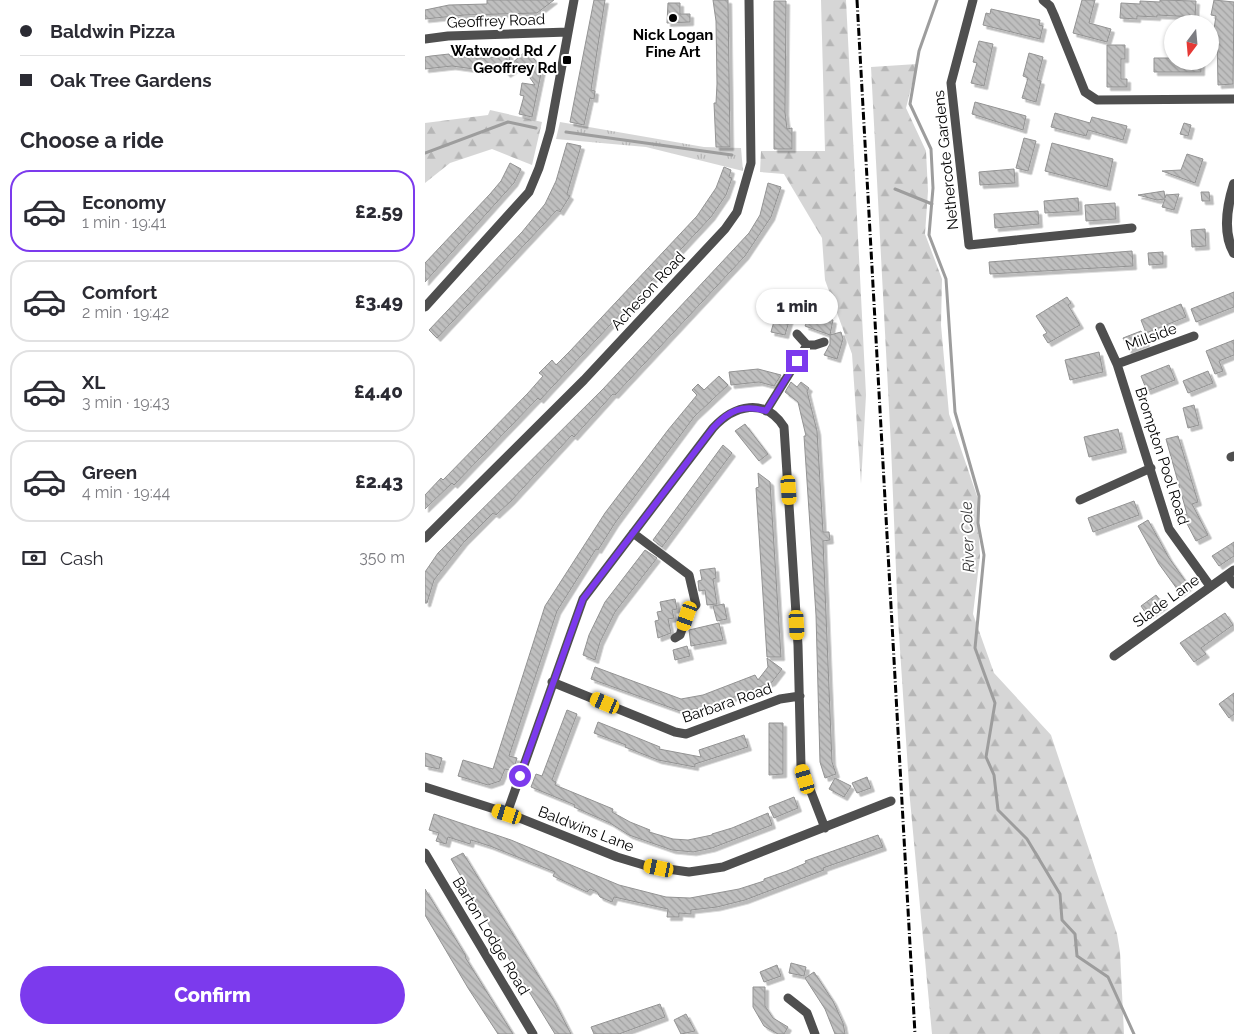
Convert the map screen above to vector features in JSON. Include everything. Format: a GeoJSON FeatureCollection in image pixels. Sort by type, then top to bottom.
{"type":"FeatureCollection","features":[{"type":"Feature","properties":{"kind":"street"},"geometry":{"type":"LineString","coordinates":[[425,307],[529,192],[539,168],[550,132],[574,0]]}},
{"type":"Feature","properties":{"kind":"street","name":"Acheson Road"},"geometry":{"type":"LineString","coordinates":[[425,538],[584,380],[725,229],[737,212],[751,163],[749,0]]}},
{"type":"Feature","properties":{"kind":"street","name":"Nethercote Gardens"},"geometry":{"type":"LineString","coordinates":[[973,0],[951,83],[969,245],[1132,228]]}},
{"type":"Feature","properties":{"kind":"street"},"geometry":{"type":"LineString","coordinates":[[1043,0],[1050,6],[1085,92],[1090,97],[1097,100],[1234,99]]}},
{"type":"Feature","properties":{"kind":"street","name":"Geoffrey Road"},"geometry":{"type":"LineString","coordinates":[[425,39],[448,36],[568,32]]}},
{"type":"Feature","properties":{"kind":"street"},"geometry":{"type":"LineString","coordinates":[[1234,184],[1227,220],[1230,244],[1234,253]]}},
{"type":"Feature","properties":{"kind":"street","name":"Brompton Pool Road"},"geometry":{"type":"LineString","coordinates":[[1100,327],[1117,364],[1169,529],[1210,586]]}},
{"type":"Feature","properties":{"kind":"street"},"geometry":{"type":"LineString","coordinates":[[797,334],[807,344],[815,345],[824,342]]}},
{"type":"Feature","properties":{"kind":"street","name":"Millside"},"geometry":{"type":"LineString","coordinates":[[1117,364],[1194,336]]}},
{"type":"Feature","properties":{"kind":"street"},"geometry":{"type":"LineString","coordinates":[[766,411],[807,344]]}},
{"type":"Feature","properties":{"kind":"street"},"geometry":{"type":"LineString","coordinates":[[507,814],[552,682],[583,599],[723,417],[744,407],[754,407],[766,411],[780,420],[784,427],[787,443],[800,696],[801,766],[825,828]]}},
{"type":"Feature","properties":{"kind":"street"},"geometry":{"type":"LineString","coordinates":[[1081,500],[1151,468]]}},
{"type":"Feature","properties":{"kind":"street"},"geometry":{"type":"LineString","coordinates":[[633,533],[689,575],[696,605],[687,616],[680,635],[675,638]]}},
{"type":"Feature","properties":{"kind":"street"},"geometry":{"type":"LineString","coordinates":[[1230,573],[1234,584]]}},
{"type":"Feature","properties":{"kind":"street","name":"Slade Lane"},"geometry":{"type":"LineString","coordinates":[[1114,656],[1230,573]]}},
{"type":"Feature","properties":{"kind":"street","name":"Barbara Road"},"geometry":{"type":"LineString","coordinates":[[552,682],[675,732],[686,734],[780,699],[800,696]]}},
{"type":"Feature","properties":{"kind":"street","name":"Baldwins Lane"},"geometry":{"type":"LineString","coordinates":[[425,787],[507,814],[625,859],[671,871],[689,872],[723,866],[825,828],[891,800]]}},
{"type":"Feature","properties":{"kind":"street","name":"Barton Lodge Road"},"geometry":{"type":"LineString","coordinates":[[425,853],[533,1034]]}},
{"type":"Feature","properties":{"kind":"street"},"geometry":{"type":"LineString","coordinates":[[788,998],[807,1014],[815,1034]]}},
{"type":"Feature","properties":{"kind":"green space"},"geometry":{"type":"Polygon","coordinates":[[[821,0],[846,0],[866,395],[861,484],[852,354],[825,280],[822,238],[784,174],[760,172],[761,151],[825,151],[821,0]]]}},
{"type":"Feature","properties":{"kind":"green space"},"geometry":{"type":"Polygon","coordinates":[[[917,64],[906,108],[926,151],[928,191],[925,234],[942,279],[941,325],[949,414],[977,496],[980,556],[973,614],[994,673],[1051,735],[1117,934],[1120,952],[1124,1034],[932,1034],[910,800],[898,619],[871,67],[917,64]]]}},
{"type":"Feature","properties":{"kind":"green space"},"geometry":{"type":"Polygon","coordinates":[[[490,110],[542,122],[532,165],[492,149],[450,163],[425,183],[425,123],[488,115],[490,110]]]}},
{"type":"Feature","properties":{"kind":"green space"},"geometry":{"type":"Polygon","coordinates":[[[560,122],[704,147],[741,148],[743,171],[646,147],[556,139],[560,122]]]}},
{"type":"Feature","properties":{"kind":"building"},"geometry":{"type":"Polygon","coordinates":[[[487,0],[554,0],[537,13],[465,15],[425,19],[425,10],[449,5],[487,4],[487,0]]]}},
{"type":"Feature","properties":{"kind":"building"},"geometry":{"type":"Polygon","coordinates":[[[594,0],[605,0],[591,90],[595,91],[594,99],[590,98],[584,125],[570,122],[594,0]]]}},
{"type":"Feature","properties":{"kind":"building"},"geometry":{"type":"Polygon","coordinates":[[[713,0],[728,0],[730,147],[716,147],[714,103],[716,103],[717,84],[716,21],[713,0]]]}},
{"type":"Feature","properties":{"kind":"building"},"geometry":{"type":"Polygon","coordinates":[[[1082,0],[1095,0],[1089,23],[1111,29],[1107,42],[1073,33],[1082,0]]]}},
{"type":"Feature","properties":{"kind":"building"},"geometry":{"type":"Polygon","coordinates":[[[1160,0],[1196,1],[1195,15],[1137,16],[1137,19],[1120,18],[1121,3],[1140,4],[1140,1],[1160,2],[1160,0]]]}},
{"type":"Feature","properties":{"kind":"building"},"geometry":{"type":"Polygon","coordinates":[[[1214,0],[1234,2],[1233,84],[1218,85],[1219,15],[1211,15],[1214,0]]]}},
{"type":"Feature","properties":{"kind":"building"},"geometry":{"type":"Polygon","coordinates":[[[774,1],[786,1],[785,112],[787,129],[792,128],[792,149],[774,149],[774,1]]]}},
{"type":"Feature","properties":{"kind":"building"},"geometry":{"type":"Polygon","coordinates":[[[668,3],[680,3],[680,14],[690,14],[690,22],[667,23],[668,3]]]}},
{"type":"Feature","properties":{"kind":"building"},"geometry":{"type":"Polygon","coordinates":[[[991,9],[1040,20],[1039,25],[1043,26],[1040,39],[983,25],[986,13],[990,14],[991,9]]]}},
{"type":"Feature","properties":{"kind":"building"},"geometry":{"type":"Polygon","coordinates":[[[979,41],[993,44],[984,86],[971,83],[977,63],[973,62],[979,41]]]}},
{"type":"Feature","properties":{"kind":"building"},"geometry":{"type":"Polygon","coordinates":[[[1107,45],[1125,45],[1125,59],[1121,59],[1121,79],[1127,79],[1127,87],[1107,87],[1107,45]]]}},
{"type":"Feature","properties":{"kind":"building"},"geometry":{"type":"Polygon","coordinates":[[[527,50],[542,69],[532,117],[519,114],[524,96],[520,95],[522,83],[535,85],[530,78],[531,72],[523,63],[507,74],[504,70],[509,65],[481,70],[452,66],[425,69],[425,57],[449,54],[450,56],[480,58],[497,57],[497,54],[509,53],[510,65],[527,50]]]}},
{"type":"Feature","properties":{"kind":"building"},"geometry":{"type":"Polygon","coordinates":[[[1029,53],[1043,57],[1037,80],[1041,81],[1036,102],[1022,98],[1028,78],[1023,76],[1029,53]]]}},
{"type":"Feature","properties":{"kind":"building"},"geometry":{"type":"Polygon","coordinates":[[[1154,58],[1164,58],[1164,70],[1201,70],[1201,72],[1154,72],[1154,58]]]}},
{"type":"Feature","properties":{"kind":"building"},"geometry":{"type":"Polygon","coordinates":[[[975,102],[1026,116],[1023,130],[972,114],[975,102]]]}},
{"type":"Feature","properties":{"kind":"building"},"geometry":{"type":"Polygon","coordinates":[[[1055,113],[1090,123],[1092,117],[1127,126],[1123,140],[1088,130],[1086,136],[1051,127],[1055,113]]]}},
{"type":"Feature","properties":{"kind":"building"},"geometry":{"type":"Polygon","coordinates":[[[1184,123],[1191,125],[1188,136],[1180,134],[1184,123]]]}},
{"type":"Feature","properties":{"kind":"building"},"geometry":{"type":"Polygon","coordinates":[[[1024,138],[1036,141],[1028,171],[1016,168],[1024,138]]]}},
{"type":"Feature","properties":{"kind":"building"},"geometry":{"type":"Polygon","coordinates":[[[567,143],[581,146],[567,194],[570,196],[560,212],[557,210],[437,338],[429,330],[522,232],[545,204],[556,181],[567,143]]]}},
{"type":"Feature","properties":{"kind":"building"},"geometry":{"type":"Polygon","coordinates":[[[1052,143],[1113,159],[1107,187],[1045,171],[1052,143]]]}},
{"type":"Feature","properties":{"kind":"building"},"geometry":{"type":"Polygon","coordinates":[[[1187,154],[1203,159],[1195,183],[1162,171],[1181,170],[1187,154]]]}},
{"type":"Feature","properties":{"kind":"building"},"geometry":{"type":"Polygon","coordinates":[[[510,163],[521,169],[514,183],[425,282],[425,263],[490,194],[501,181],[510,163]]]}},
{"type":"Feature","properties":{"kind":"building"},"geometry":{"type":"Polygon","coordinates":[[[724,167],[731,170],[729,177],[732,178],[726,195],[711,217],[540,400],[538,398],[454,485],[452,483],[425,509],[425,495],[441,478],[443,480],[528,393],[543,376],[539,373],[552,360],[556,365],[697,216],[716,188],[724,167]]]}},
{"type":"Feature","properties":{"kind":"building"},"geometry":{"type":"Polygon","coordinates":[[[1014,169],[1015,183],[980,185],[979,172],[1014,169]]]}},
{"type":"Feature","properties":{"kind":"building"},"geometry":{"type":"Polygon","coordinates":[[[768,183],[781,187],[771,217],[745,256],[574,437],[572,435],[511,501],[496,515],[493,513],[464,542],[434,580],[427,603],[425,603],[425,572],[438,553],[603,389],[749,233],[760,215],[768,183]]]}},
{"type":"Feature","properties":{"kind":"building"},"geometry":{"type":"Polygon","coordinates":[[[1164,191],[1165,198],[1166,195],[1179,194],[1174,210],[1162,207],[1165,199],[1157,200],[1138,195],[1164,191]]]}},
{"type":"Feature","properties":{"kind":"building"},"geometry":{"type":"Polygon","coordinates":[[[1201,192],[1209,192],[1210,201],[1202,201],[1201,192]]]}},
{"type":"Feature","properties":{"kind":"building"},"geometry":{"type":"Polygon","coordinates":[[[1078,198],[1079,211],[1045,213],[1044,201],[1078,198]]]}},
{"type":"Feature","properties":{"kind":"building"},"geometry":{"type":"Polygon","coordinates":[[[1115,203],[1116,219],[1086,221],[1085,205],[1115,203]]]}},
{"type":"Feature","properties":{"kind":"building"},"geometry":{"type":"Polygon","coordinates":[[[1038,211],[1039,224],[995,228],[994,214],[1038,211]]]}},
{"type":"Feature","properties":{"kind":"building"},"geometry":{"type":"Polygon","coordinates":[[[1205,229],[1206,246],[1192,247],[1191,230],[1205,229]]]}},
{"type":"Feature","properties":{"kind":"building"},"geometry":{"type":"Polygon","coordinates":[[[1132,251],[1133,266],[990,274],[989,262],[1132,251]]]}},
{"type":"Feature","properties":{"kind":"building"},"geometry":{"type":"Polygon","coordinates":[[[1163,252],[1163,264],[1149,265],[1148,253],[1163,252]]]}},
{"type":"Feature","properties":{"kind":"building"},"geometry":{"type":"Polygon","coordinates":[[[1234,292],[1234,307],[1196,322],[1191,309],[1234,292]]]}},
{"type":"Feature","properties":{"kind":"building"},"geometry":{"type":"Polygon","coordinates":[[[1067,297],[1071,303],[1068,305],[1080,325],[1048,343],[1043,335],[1047,333],[1036,316],[1067,297]]]}},
{"type":"Feature","properties":{"kind":"building"},"geometry":{"type":"Polygon","coordinates":[[[1181,304],[1186,317],[1146,333],[1141,320],[1181,304]]]}},
{"type":"Feature","properties":{"kind":"building"},"geometry":{"type":"Polygon","coordinates":[[[807,307],[823,312],[821,317],[833,320],[830,335],[805,326],[806,324],[803,323],[807,307]]]}},
{"type":"Feature","properties":{"kind":"building"},"geometry":{"type":"Polygon","coordinates":[[[776,314],[790,318],[785,335],[771,332],[776,314]]]}},
{"type":"Feature","properties":{"kind":"building"},"geometry":{"type":"Polygon","coordinates":[[[1141,331],[1146,343],[1128,350],[1123,338],[1141,331]]]}},
{"type":"Feature","properties":{"kind":"building"},"geometry":{"type":"Polygon","coordinates":[[[841,332],[843,339],[837,359],[824,355],[830,344],[830,335],[841,332]]]}},
{"type":"Feature","properties":{"kind":"building"},"geometry":{"type":"Polygon","coordinates":[[[1234,340],[1234,355],[1219,361],[1223,371],[1215,374],[1206,351],[1234,340]]]}},
{"type":"Feature","properties":{"kind":"building"},"geometry":{"type":"Polygon","coordinates":[[[1099,352],[1103,372],[1070,380],[1065,360],[1099,352]]]}},
{"type":"Feature","properties":{"kind":"building"},"geometry":{"type":"Polygon","coordinates":[[[1169,365],[1175,380],[1147,391],[1141,376],[1169,365]]]}},
{"type":"Feature","properties":{"kind":"building"},"geometry":{"type":"Polygon","coordinates":[[[758,369],[781,375],[774,386],[759,382],[731,385],[729,372],[758,369]]]}},
{"type":"Feature","properties":{"kind":"building"},"geometry":{"type":"Polygon","coordinates":[[[1208,371],[1213,383],[1188,393],[1183,381],[1208,371]]]}},
{"type":"Feature","properties":{"kind":"building"},"geometry":{"type":"Polygon","coordinates":[[[719,376],[728,385],[694,417],[615,523],[598,550],[596,549],[557,611],[509,756],[517,758],[513,771],[505,769],[500,781],[488,785],[458,776],[463,760],[493,769],[545,606],[605,513],[697,395],[692,390],[698,384],[704,390],[719,376]]]}},
{"type":"Feature","properties":{"kind":"building"},"geometry":{"type":"Polygon","coordinates":[[[791,382],[797,387],[801,382],[809,388],[807,391],[817,431],[823,532],[829,532],[830,540],[823,541],[832,762],[836,774],[825,778],[820,762],[816,615],[804,436],[806,436],[798,402],[785,392],[791,382]]]}},
{"type":"Feature","properties":{"kind":"building"},"geometry":{"type":"Polygon","coordinates":[[[1194,405],[1199,425],[1188,428],[1183,408],[1194,405]]]}},
{"type":"Feature","properties":{"kind":"building"},"geometry":{"type":"Polygon","coordinates":[[[745,424],[768,454],[759,461],[735,431],[745,424]]]}},
{"type":"Feature","properties":{"kind":"building"},"geometry":{"type":"Polygon","coordinates":[[[1118,429],[1123,449],[1089,457],[1084,437],[1118,429]]]}},
{"type":"Feature","properties":{"kind":"building"},"geometry":{"type":"Polygon","coordinates":[[[1178,436],[1198,502],[1192,504],[1208,535],[1196,541],[1183,516],[1187,514],[1166,439],[1178,436]]]}},
{"type":"Feature","properties":{"kind":"building"},"geometry":{"type":"Polygon","coordinates":[[[723,445],[732,453],[662,547],[653,540],[723,445]]]}},
{"type":"Feature","properties":{"kind":"building"},"geometry":{"type":"Polygon","coordinates":[[[758,473],[770,482],[781,657],[767,657],[756,488],[759,487],[758,473]]]}},
{"type":"Feature","properties":{"kind":"building"},"geometry":{"type":"Polygon","coordinates":[[[1134,501],[1139,515],[1093,532],[1088,518],[1134,501]]]}},
{"type":"Feature","properties":{"kind":"building"},"geometry":{"type":"Polygon","coordinates":[[[1148,520],[1169,558],[1189,586],[1180,593],[1159,564],[1138,526],[1148,520]]]}},
{"type":"Feature","properties":{"kind":"building"},"geometry":{"type":"Polygon","coordinates":[[[1234,542],[1234,556],[1219,566],[1212,556],[1234,542]]]}},
{"type":"Feature","properties":{"kind":"building"},"geometry":{"type":"Polygon","coordinates":[[[645,550],[657,558],[615,612],[600,642],[595,660],[583,655],[589,635],[605,602],[645,550]]]}},
{"type":"Feature","properties":{"kind":"building"},"geometry":{"type":"Polygon","coordinates":[[[715,568],[716,578],[713,579],[717,604],[707,605],[705,590],[699,591],[698,581],[702,580],[700,570],[715,568]]]}},
{"type":"Feature","properties":{"kind":"building"},"geometry":{"type":"Polygon","coordinates":[[[1156,595],[1164,605],[1148,616],[1141,606],[1156,595]]]}},
{"type":"Feature","properties":{"kind":"building"},"geometry":{"type":"Polygon","coordinates":[[[675,599],[677,609],[672,610],[674,618],[668,619],[671,633],[658,638],[655,621],[659,620],[657,612],[662,611],[660,602],[675,599]]]}},
{"type":"Feature","properties":{"kind":"building"},"geometry":{"type":"Polygon","coordinates":[[[724,604],[727,619],[717,621],[713,606],[724,604]]]}},
{"type":"Feature","properties":{"kind":"building"},"geometry":{"type":"Polygon","coordinates":[[[1225,613],[1233,625],[1201,648],[1206,654],[1194,662],[1180,643],[1225,613]]]}},
{"type":"Feature","properties":{"kind":"building"},"geometry":{"type":"Polygon","coordinates":[[[719,623],[723,640],[691,646],[689,630],[719,623]]]}},
{"type":"Feature","properties":{"kind":"building"},"geometry":{"type":"Polygon","coordinates":[[[687,646],[690,656],[675,660],[673,650],[687,646]]]}},
{"type":"Feature","properties":{"kind":"building"},"geometry":{"type":"Polygon","coordinates":[[[767,658],[782,669],[772,682],[709,707],[680,711],[591,679],[595,667],[681,699],[703,695],[755,675],[758,680],[768,667],[767,658]]]}},
{"type":"Feature","properties":{"kind":"building"},"geometry":{"type":"Polygon","coordinates":[[[1234,693],[1234,714],[1229,718],[1219,704],[1234,693]]]}},
{"type":"Feature","properties":{"kind":"building"},"geometry":{"type":"Polygon","coordinates":[[[567,710],[577,714],[552,780],[556,782],[555,785],[613,809],[612,812],[650,830],[649,832],[673,839],[688,840],[712,835],[768,813],[772,825],[712,848],[693,852],[672,850],[629,835],[610,823],[574,807],[575,805],[531,787],[536,774],[542,776],[567,710]]]}},
{"type":"Feature","properties":{"kind":"building"},"geometry":{"type":"Polygon","coordinates":[[[598,722],[660,747],[659,749],[701,757],[699,750],[744,735],[748,747],[695,764],[695,767],[658,760],[594,733],[598,722]]]}},
{"type":"Feature","properties":{"kind":"building"},"geometry":{"type":"Polygon","coordinates":[[[769,723],[783,723],[783,774],[769,775],[769,723]]]}},
{"type":"Feature","properties":{"kind":"building"},"geometry":{"type":"Polygon","coordinates":[[[425,753],[442,758],[439,769],[425,766],[425,753]]]}},
{"type":"Feature","properties":{"kind":"building"},"geometry":{"type":"Polygon","coordinates":[[[867,777],[871,788],[857,793],[852,783],[867,777]]]}},
{"type":"Feature","properties":{"kind":"building"},"geometry":{"type":"Polygon","coordinates":[[[835,778],[851,786],[844,797],[829,789],[835,778]]]}},
{"type":"Feature","properties":{"kind":"building"},"geometry":{"type":"Polygon","coordinates":[[[794,797],[798,808],[774,818],[769,807],[794,797]]]}},
{"type":"Feature","properties":{"kind":"building"},"geometry":{"type":"Polygon","coordinates":[[[434,814],[511,840],[619,885],[666,897],[690,898],[739,889],[764,881],[764,879],[806,863],[805,861],[878,835],[883,847],[823,868],[824,870],[745,900],[717,907],[691,910],[691,914],[679,913],[679,917],[667,917],[668,909],[614,897],[612,902],[600,897],[597,892],[590,889],[587,892],[553,876],[555,872],[490,846],[471,840],[470,844],[448,837],[446,844],[436,841],[439,833],[429,830],[434,814]]]}},
{"type":"Feature","properties":{"kind":"building"},"geometry":{"type":"Polygon","coordinates":[[[463,853],[554,1001],[571,1034],[555,1034],[503,949],[451,859],[463,853]]]}},
{"type":"Feature","properties":{"kind":"building"},"geometry":{"type":"Polygon","coordinates":[[[425,889],[513,1034],[498,1034],[468,988],[425,915],[425,889]]]}},
{"type":"Feature","properties":{"kind":"building"},"geometry":{"type":"Polygon","coordinates":[[[791,963],[806,967],[804,976],[789,973],[791,963]]]}},
{"type":"Feature","properties":{"kind":"building"},"geometry":{"type":"Polygon","coordinates":[[[777,965],[781,976],[764,982],[760,972],[777,965]]]}},
{"type":"Feature","properties":{"kind":"building"},"geometry":{"type":"Polygon","coordinates":[[[814,972],[833,1001],[843,1023],[845,1034],[835,1034],[825,1009],[805,978],[814,972]]]}},
{"type":"Feature","properties":{"kind":"building"},"geometry":{"type":"Polygon","coordinates":[[[753,987],[765,987],[765,1006],[773,1018],[788,1027],[784,1034],[778,1034],[764,1026],[753,1007],[753,987]]]}},
{"type":"Feature","properties":{"kind":"building"},"geometry":{"type":"Polygon","coordinates":[[[660,1004],[665,1017],[619,1034],[594,1034],[591,1027],[660,1004]]]}},
{"type":"Feature","properties":{"kind":"building"},"geometry":{"type":"Polygon","coordinates":[[[686,1014],[695,1031],[681,1034],[674,1020],[686,1014]]]}},
{"type":"Feature","properties":{"kind":"waterway","name":"River Cole"},"geometry":{"type":"LineString","coordinates":[[937,0],[919,51],[910,104],[931,149],[933,188],[929,235],[946,279],[955,412],[979,496],[978,523],[984,555],[975,648],[995,703],[986,757],[994,775],[998,810],[1027,839],[1060,894],[1062,920],[1075,934],[1077,956],[1108,977],[1134,1034]]}},
{"type":"Feature","properties":{"kind":"waterway"},"geometry":{"type":"LineString","coordinates":[[425,153],[508,122],[536,128]]}},
{"type":"Feature","properties":{"kind":"waterway"},"geometry":{"type":"LineString","coordinates":[[566,132],[732,155]]}},
{"type":"Feature","properties":{"kind":"waterway"},"geometry":{"type":"LineString","coordinates":[[895,189],[932,204]]}},
{"type":"Feature","properties":{"kind":"railway"},"geometry":{"type":"LineString","coordinates":[[857,0],[915,1034]]}},
{"type":"Feature","properties":{"kind":"place","name":"Nick Logan Fine Art"},"geometry":{"type":"Point","coordinates":[673,18]}},
{"type":"Feature","properties":{"kind":"place","name":"Watwood Rd / Geoffrey Rd"},"geometry":{"type":"Point","coordinates":[567,60]}},
{"type":"Feature","properties":{"kind":"route"},"geometry":{"type":"LineString","coordinates":[[520,776],[583,599],[713,428],[723,417],[737,409],[754,407],[766,411],[797,361]]}}]}
